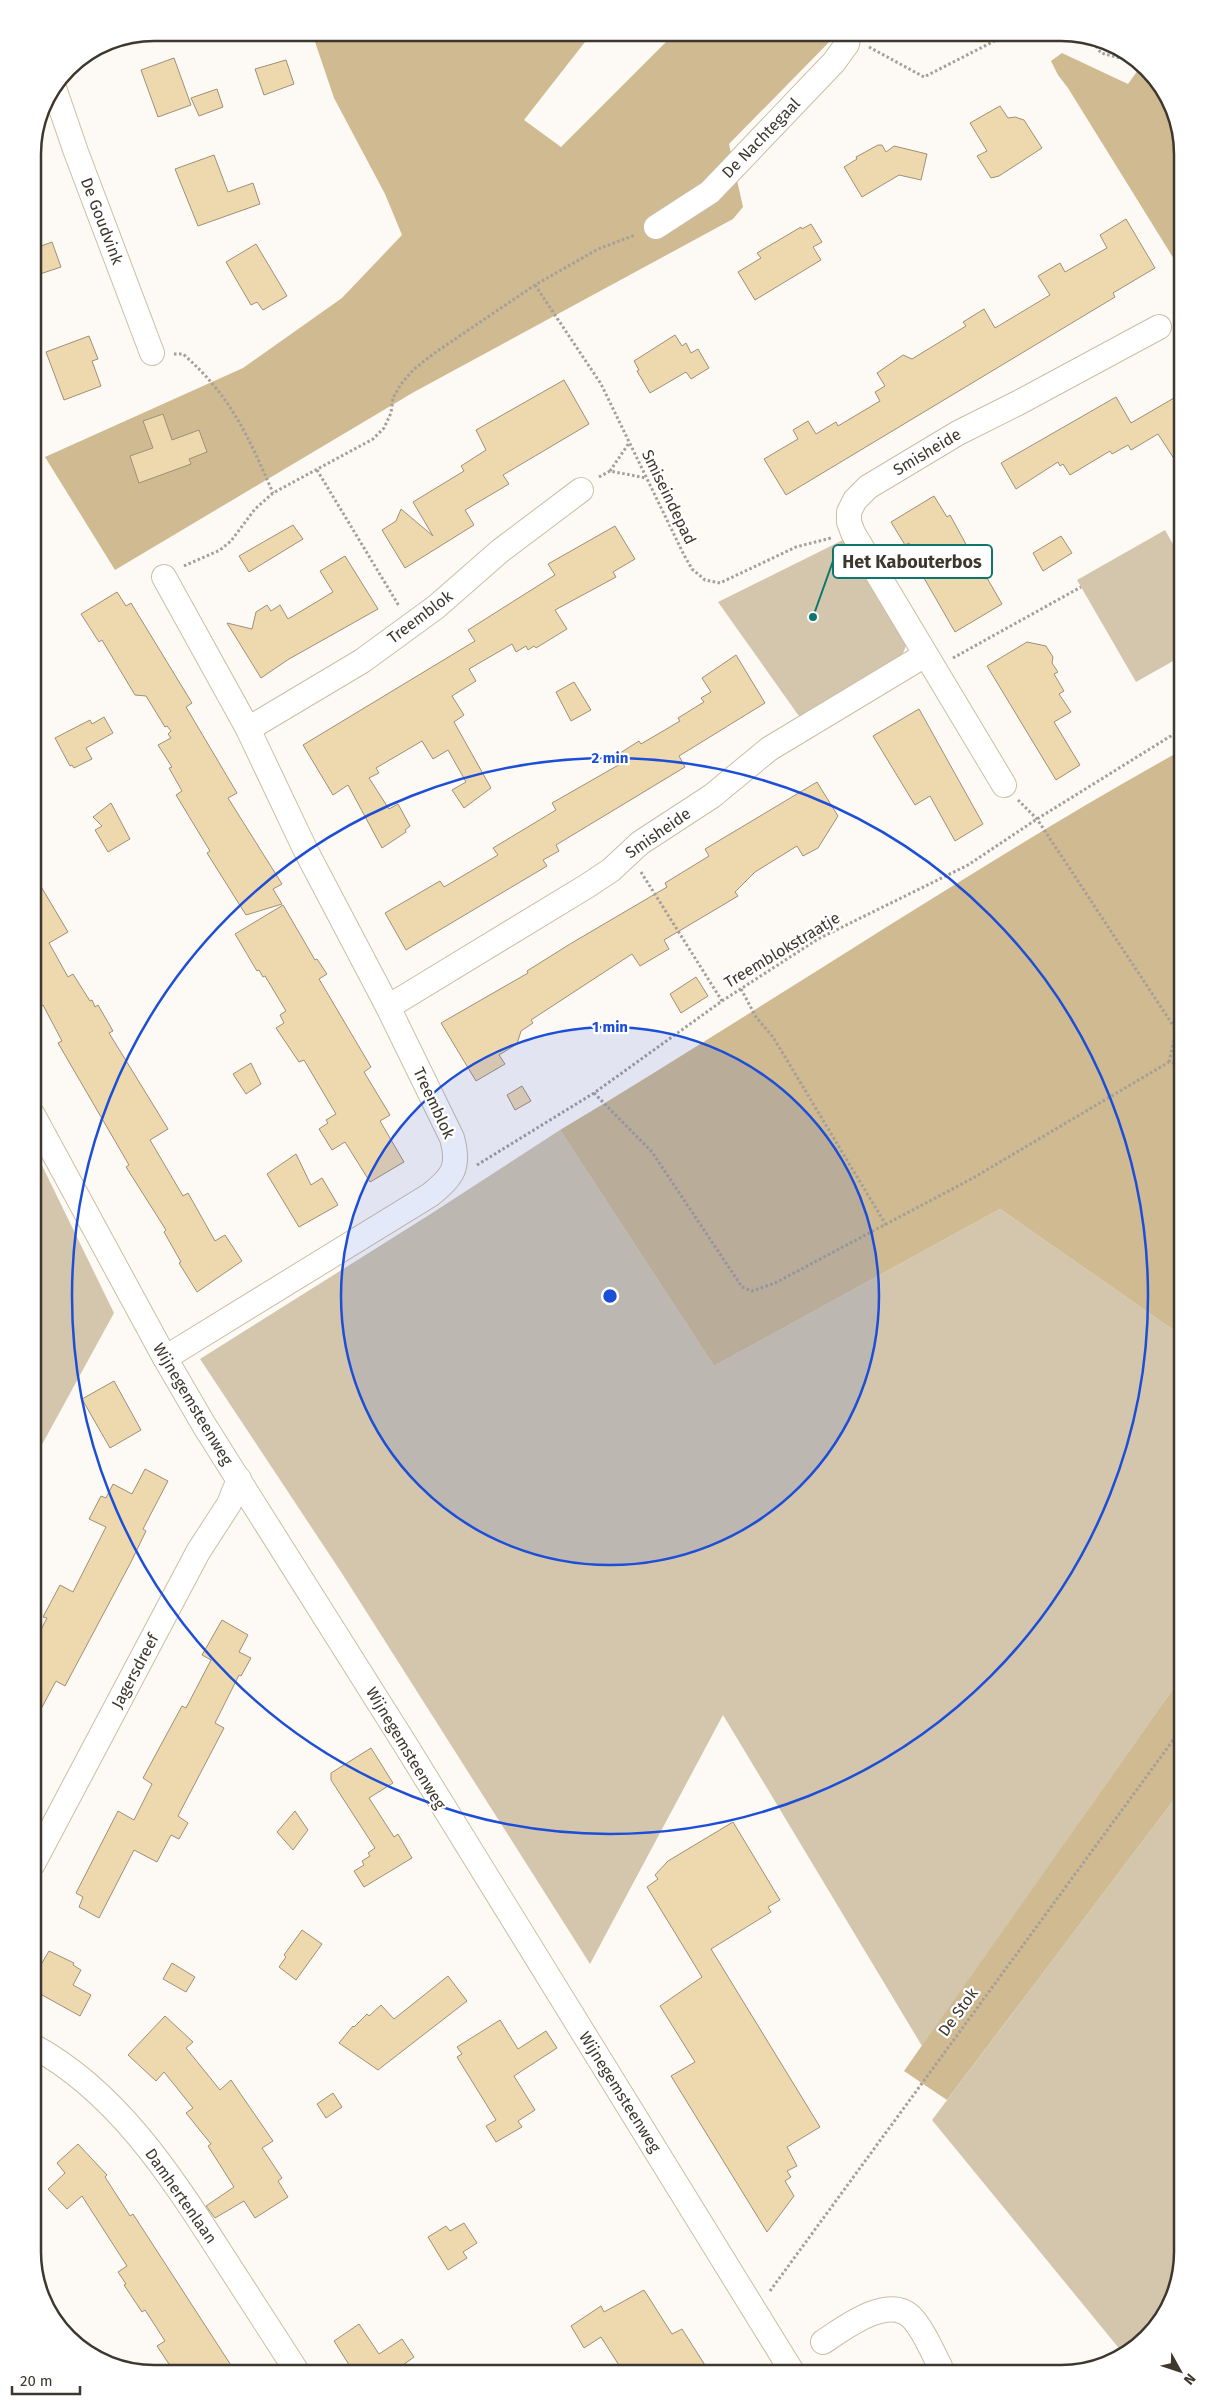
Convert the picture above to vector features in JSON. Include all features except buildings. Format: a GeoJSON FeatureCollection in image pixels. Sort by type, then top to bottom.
{"type":"FeatureCollection","features":[{"type":"Feature","properties":{"kind":"street","name":"De Nachtegaal"},"geometry":{"type":"LineString","coordinates":[[656,227],[710,192],[834,62],[848,41]]}},
{"type":"Feature","properties":{"kind":"street","name":"De Goudvink"},"geometry":{"type":"LineString","coordinates":[[57,97],[152,353]]}},
{"type":"Feature","properties":{"kind":"street","name":"Smisheide"},"geometry":{"type":"LineString","coordinates":[[1004,785],[928,661],[892,594],[853,533],[848,522],[849,512],[855,500],[868,487],[958,433],[1018,404],[1158,327]]}},
{"type":"Feature","properties":{"kind":"street","name":"Treemblok"},"geometry":{"type":"LineString","coordinates":[[248,729],[362,661],[436,607],[500,551],[581,490]]}},
{"type":"Feature","properties":{"kind":"street","name":"Treemblok"},"geometry":{"type":"LineString","coordinates":[[164,577],[248,729],[305,849],[388,1007],[452,1138],[456,1152],[455,1166],[451,1175],[444,1184],[430,1194],[165,1358]]}},
{"type":"Feature","properties":{"kind":"street","name":"Smisheide"},"geometry":{"type":"LineString","coordinates":[[388,1007],[587,886],[610,870],[640,843],[712,796],[769,749],[928,661]]}},
{"type":"Feature","properties":{"kind":"street","name":"Wijnegemsteenweg"},"geometry":{"type":"LineString","coordinates":[[41,1130],[165,1358],[788,2365]]}},
{"type":"Feature","properties":{"kind":"street","name":"Jagersdreef"},"geometry":{"type":"LineString","coordinates":[[41,1847],[198,1552],[229,1504],[239,1479]]}},
{"type":"Feature","properties":{"kind":"street","name":"Damhertenlaan"},"geometry":{"type":"LineString","coordinates":[[41,2051],[101,2095],[152,2152],[194,2212],[293,2365]]}},
{"type":"Feature","properties":{"kind":"street"},"geometry":{"type":"LineString","coordinates":[[822,2342],[869,2314],[885,2310],[904,2313],[912,2318],[939,2365]]}},
{"type":"Feature","properties":{"kind":"path"},"geometry":{"type":"LineString","coordinates":[[861,41],[924,77],[994,41]]}},
{"type":"Feature","properties":{"kind":"path"},"geometry":{"type":"LineString","coordinates":[[1097,48],[1101,53],[1119,58]]}},
{"type":"Feature","properties":{"kind":"path"},"geometry":{"type":"LineString","coordinates":[[164,577],[220,550],[231,541],[256,509],[273,492],[373,439],[384,428],[391,413],[393,398],[413,370],[433,354],[535,285],[598,248],[656,227]]}},
{"type":"Feature","properties":{"kind":"path","name":"Smiseindepad"},"geometry":{"type":"LineString","coordinates":[[535,285],[601,384],[684,555],[692,569],[704,580],[720,583],[796,547],[853,533]]}},
{"type":"Feature","properties":{"kind":"path"},"geometry":{"type":"LineString","coordinates":[[152,353],[183,354],[210,379],[239,420],[273,492]]}},
{"type":"Feature","properties":{"kind":"path"},"geometry":{"type":"LineString","coordinates":[[581,490],[610,471],[629,443]]}},
{"type":"Feature","properties":{"kind":"path"},"geometry":{"type":"LineString","coordinates":[[317,470],[395,599],[408,627]]}},
{"type":"Feature","properties":{"kind":"path"},"geometry":{"type":"LineString","coordinates":[[610,471],[646,478]]}},
{"type":"Feature","properties":{"kind":"path"},"geometry":{"type":"LineString","coordinates":[[928,661],[1081,587]]}},
{"type":"Feature","properties":{"kind":"path","name":"Treemblokstraatje"},"geometry":{"type":"LineString","coordinates":[[471,1169],[594,1093],[722,1001],[818,939],[968,865],[1037,819],[1174,734]]}},
{"type":"Feature","properties":{"kind":"path"},"geometry":{"type":"LineString","coordinates":[[1037,819],[1174,1027]]}},
{"type":"Feature","properties":{"kind":"path"},"geometry":{"type":"LineString","coordinates":[[624,856],[637,867],[722,1001]]}},
{"type":"Feature","properties":{"kind":"path"},"geometry":{"type":"LineString","coordinates":[[741,989],[756,1017],[773,1037],[886,1224]]}},
{"type":"Feature","properties":{"kind":"path"},"geometry":{"type":"LineString","coordinates":[[1169,1062],[1174,1039]]}},
{"type":"Feature","properties":{"kind":"path"},"geometry":{"type":"LineString","coordinates":[[594,1093],[652,1152],[742,1287],[752,1290],[775,1283],[973,1178],[1169,1062],[1174,1063]]}},
{"type":"Feature","properties":{"kind":"path","name":"De Stok"},"geometry":{"type":"LineString","coordinates":[[755,2312],[1174,1739]]}},
{"type":"Feature","properties":{"kind":"shaded area"},"geometry":{"type":"Polygon","coordinates":[[[315,41],[586,41],[524,120],[561,147],[667,41],[830,41],[729,144],[743,207],[733,219],[414,392],[115,570],[45,457],[243,368],[342,298],[402,235],[385,194],[334,98],[315,41]]]}},
{"type":"Feature","properties":{"kind":"shaded area"},"geometry":{"type":"Polygon","coordinates":[[[1062,53],[1128,84],[1137,71],[1159,98],[1170,125],[1174,147],[1174,259],[1068,88],[1058,75],[1051,61],[1062,53]]]}},
{"type":"Feature","properties":{"kind":"shaded area"},"geometry":{"type":"Polygon","coordinates":[[[1165,530],[1174,546],[1174,661],[1136,682],[1077,580],[1165,530]]]}},
{"type":"Feature","properties":{"kind":"shaded area"},"geometry":{"type":"Polygon","coordinates":[[[845,539],[908,641],[901,658],[801,719],[718,602],[845,539]]]}},
{"type":"Feature","properties":{"kind":"shaded area"},"geometry":{"type":"Polygon","coordinates":[[[1174,755],[1174,1330],[1000,1209],[714,1366],[560,1130],[947,889],[1174,755]]]}},
{"type":"Feature","properties":{"kind":"shaded area"},"geometry":{"type":"Polygon","coordinates":[[[560,1130],[714,1366],[1000,1209],[1174,1330],[1174,1687],[922,2046],[723,1715],[590,1964],[343,1575],[200,1359],[560,1130]]]}},
{"type":"Feature","properties":{"kind":"shaded area"},"geometry":{"type":"Polygon","coordinates":[[[41,1163],[114,1313],[41,1446],[41,1163]]]}},
{"type":"Feature","properties":{"kind":"shaded area"},"geometry":{"type":"Polygon","coordinates":[[[1174,1687],[1174,1800],[947,2100],[904,2071],[1174,1687]]]}},
{"type":"Feature","properties":{"kind":"shaded area"},"geometry":{"type":"Polygon","coordinates":[[[1174,1800],[1174,2259],[1172,2274],[1162,2302],[1141,2332],[1119,2348],[932,2120],[1174,1800]]]}},
{"type":"Feature","properties":{"kind":"place","name":"Het Kabouterbos"},"geometry":{"type":"Point","coordinates":[813,617]}}]}
